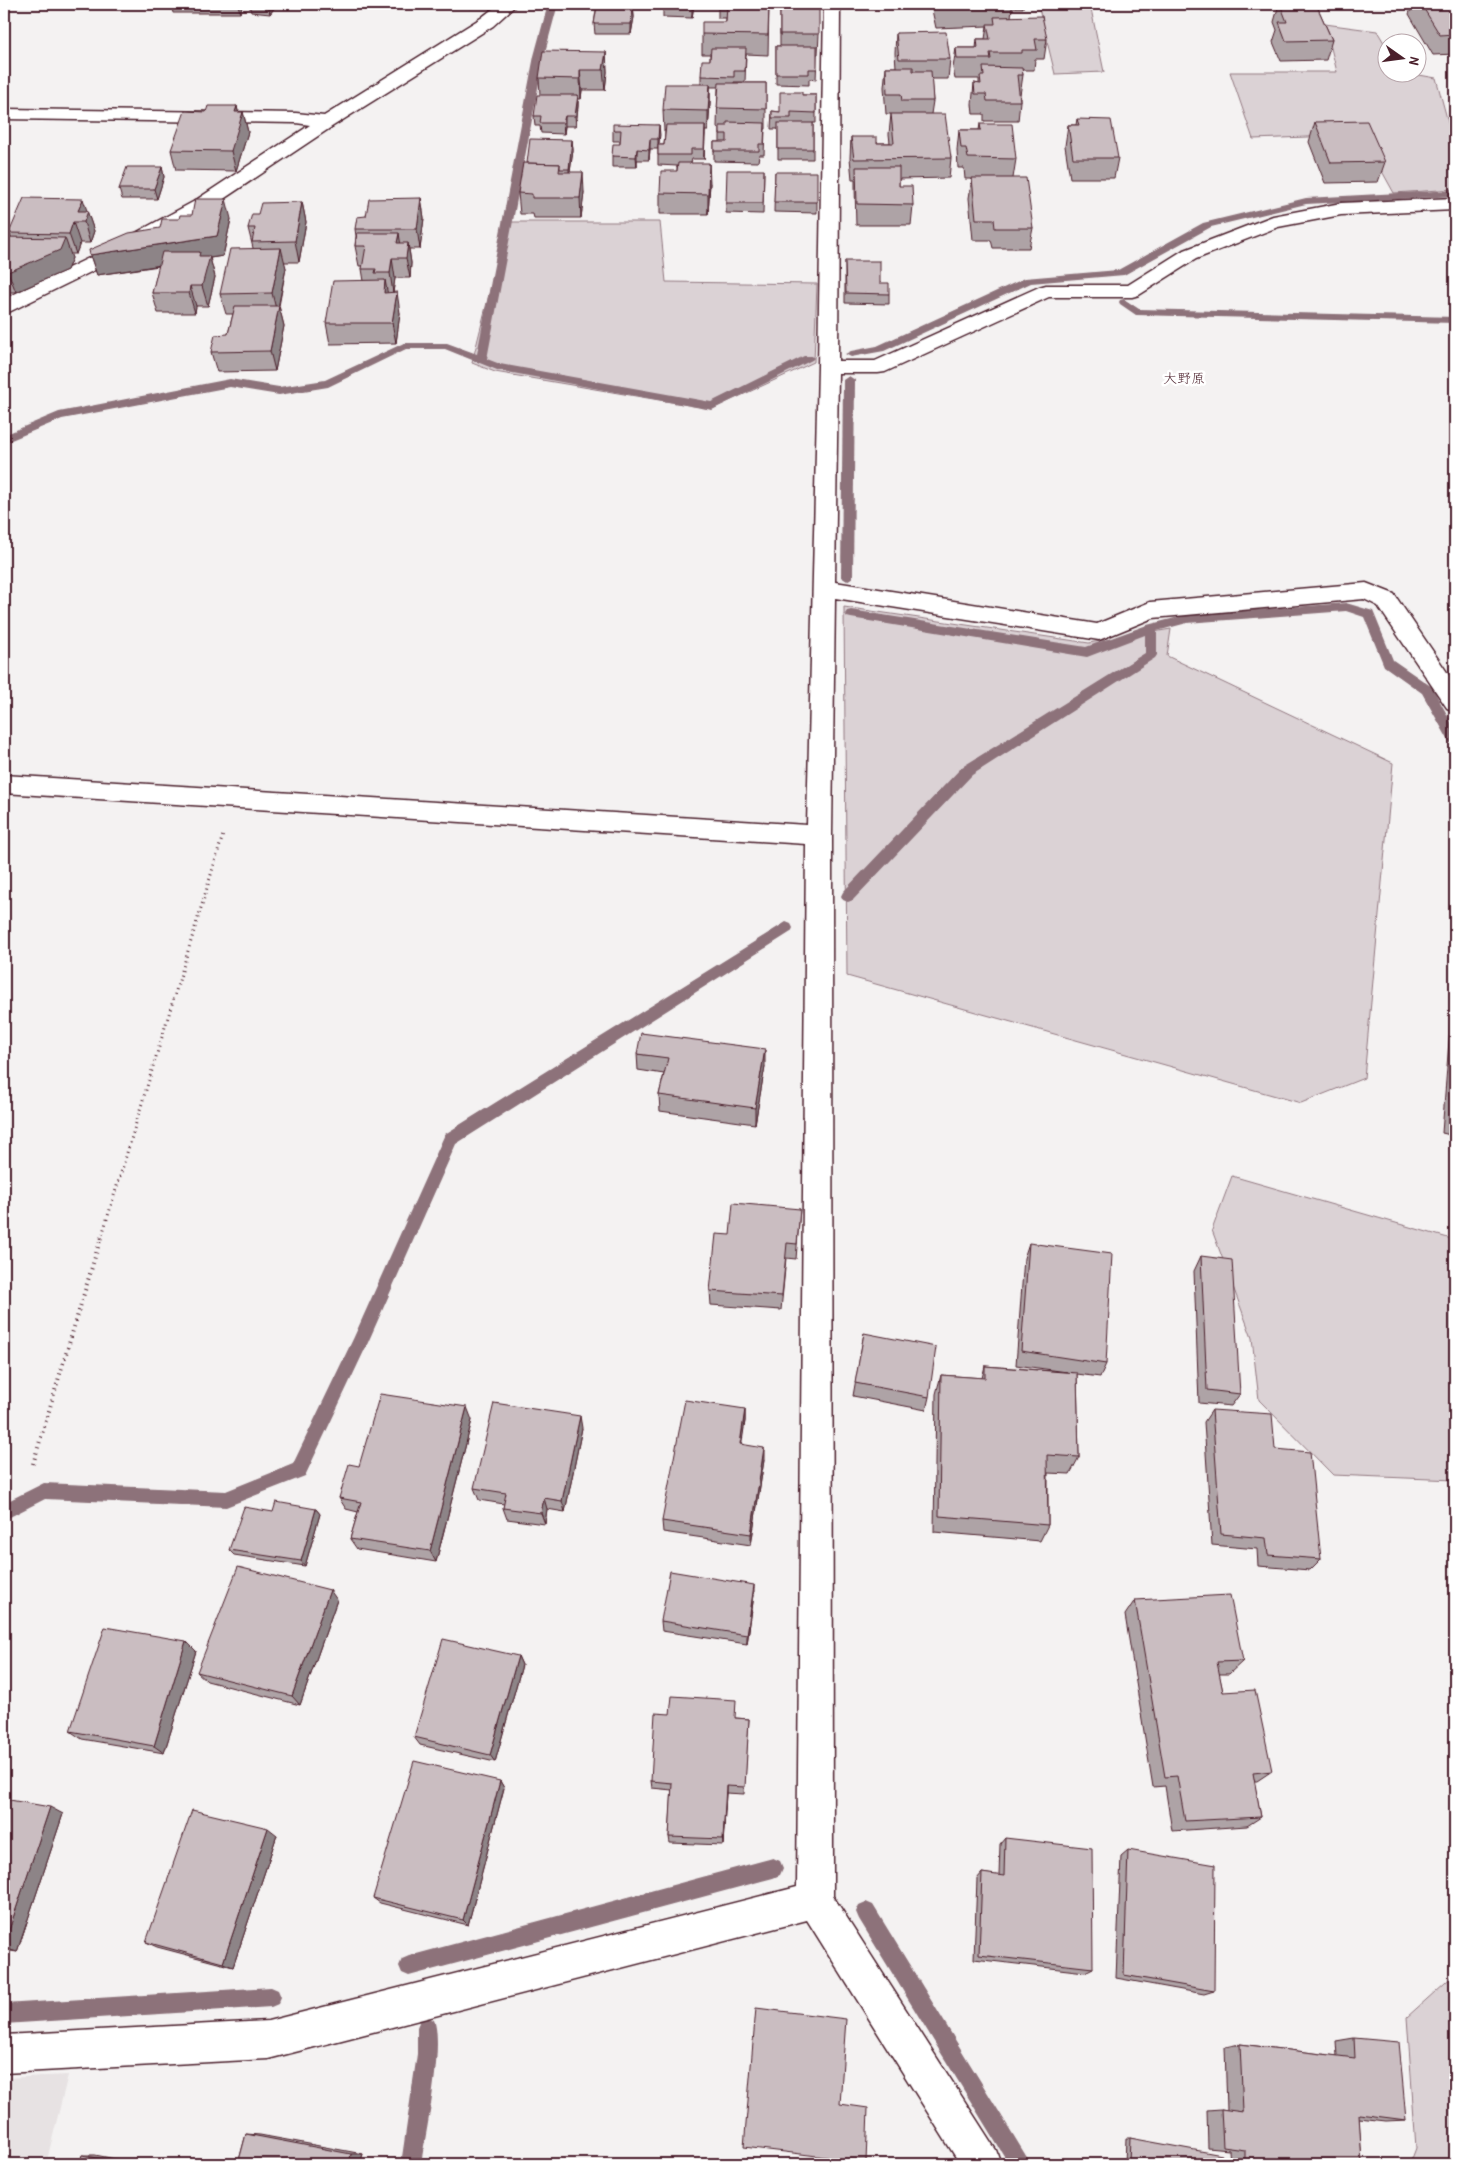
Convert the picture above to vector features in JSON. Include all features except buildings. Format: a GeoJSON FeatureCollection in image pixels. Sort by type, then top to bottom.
{"type":"FeatureCollection","features":[{"type":"Feature","properties":{"kind":"street"},"geometry":{"type":"LineString","coordinates":[[4,307],[98,261],[200,206],[327,122],[487,22],[509,4]]}},
{"type":"Feature","properties":{"kind":"street"},"geometry":{"type":"LineString","coordinates":[[832,4],[828,367],[819,834],[815,1900],[982,2164]]}},
{"type":"Feature","properties":{"kind":"street"},"geometry":{"type":"LineString","coordinates":[[4,114],[296,118],[327,122]]}},
{"type":"Feature","properties":{"kind":"street"},"geometry":{"type":"LineString","coordinates":[[828,367],[878,366],[1046,291],[1132,291],[1189,255],[1273,222],[1341,208],[1455,204]]}},
{"type":"Feature","properties":{"kind":"street"},"geometry":{"type":"LineString","coordinates":[[823,588],[1099,632],[1150,610],[1366,591],[1386,600],[1455,702]]}},
{"type":"Feature","properties":{"kind":"street"},"geometry":{"type":"LineString","coordinates":[[4,784],[819,834]]}},
{"type":"Feature","properties":{"kind":"street"},"geometry":{"type":"LineString","coordinates":[[4,2054],[268,2040],[815,1900]]}},
{"type":"Feature","properties":{"kind":"path"},"geometry":{"type":"LineString","coordinates":[[33,1464],[234,798]]}},
{"type":"Feature","properties":{"kind":"shaded area"},"geometry":{"type":"Polygon","coordinates":[[[1038,4],[1090,4],[1104,72],[1055,74],[1038,4]]]}},
{"type":"Feature","properties":{"kind":"shaded area"},"geometry":{"type":"Polygon","coordinates":[[[1325,24],[1377,31],[1376,82],[1426,82],[1426,76],[1436,78],[1455,148],[1455,189],[1394,193],[1362,135],[1253,139],[1230,72],[1337,72],[1325,24]]]}},
{"type":"Feature","properties":{"kind":"shaded area"},"geometry":{"type":"Polygon","coordinates":[[[507,222],[660,222],[666,282],[817,284],[814,362],[712,409],[495,372],[472,363],[507,222]]]}},
{"type":"Feature","properties":{"kind":"shaded area"},"geometry":{"type":"Polygon","coordinates":[[[844,607],[1089,643],[1171,629],[1167,656],[1393,763],[1364,1078],[1301,1103],[847,976],[844,607]]]}},
{"type":"Feature","properties":{"kind":"shaded area"},"geometry":{"type":"Polygon","coordinates":[[[1232,1176],[1455,1240],[1455,1480],[1333,1475],[1259,1400],[1252,1338],[1212,1230],[1232,1176]]]}},
{"type":"Feature","properties":{"kind":"shaded area"},"geometry":{"type":"Polygon","coordinates":[[[1455,1974],[1455,2164],[1410,2164],[1416,2148],[1407,2017],[1455,1974]]]}},
{"type":"Feature","properties":{"kind":"shaded area"},"geometry":{"type":"Polygon","coordinates":[[[68,2075],[46,2164],[4,2164],[4,2078],[68,2075]]]}},
{"type":"Feature","properties":{"kind":"waterway"},"geometry":{"type":"LineString","coordinates":[[481,360],[539,56],[553,4]]}},
{"type":"Feature","properties":{"kind":"waterway"},"geometry":{"type":"LineString","coordinates":[[851,354],[880,349],[1029,280],[1120,273],[1207,225],[1306,201],[1455,193]]}},
{"type":"Feature","properties":{"kind":"waterway"},"geometry":{"type":"LineString","coordinates":[[1124,302],[1136,312],[1455,320]]}},
{"type":"Feature","properties":{"kind":"waterway"},"geometry":{"type":"LineString","coordinates":[[4,439],[59,416],[230,383],[279,391],[328,383],[404,346],[447,346],[481,360]]}},
{"type":"Feature","properties":{"kind":"waterway"},"geometry":{"type":"LineString","coordinates":[[481,360],[497,367],[712,406],[808,358]]}},
{"type":"Feature","properties":{"kind":"waterway"},"geometry":{"type":"LineString","coordinates":[[847,577],[849,380]]}},
{"type":"Feature","properties":{"kind":"waterway"},"geometry":{"type":"LineString","coordinates":[[1151,628],[1187,619],[1346,607],[1369,614],[1388,663],[1427,690],[1455,740]]}},
{"type":"Feature","properties":{"kind":"waterway"},"geometry":{"type":"LineString","coordinates":[[851,614],[1087,652],[1151,628]]}},
{"type":"Feature","properties":{"kind":"waterway"},"geometry":{"type":"LineString","coordinates":[[848,896],[967,771],[1151,655],[1151,628]]}},
{"type":"Feature","properties":{"kind":"waterway"},"geometry":{"type":"LineString","coordinates":[[4,1512],[44,1491],[226,1499],[299,1470],[360,1342],[450,1139],[786,928]]}},
{"type":"Feature","properties":{"kind":"waterway"},"geometry":{"type":"LineString","coordinates":[[409,1966],[773,1868]]}},
{"type":"Feature","properties":{"kind":"waterway"},"geometry":{"type":"LineString","coordinates":[[866,1912],[1021,2164]]}},
{"type":"Feature","properties":{"kind":"waterway"},"geometry":{"type":"LineString","coordinates":[[4,2014],[271,1997]]}},
{"type":"Feature","properties":{"kind":"waterway"},"geometry":{"type":"LineString","coordinates":[[411,2164],[427,2054],[427,2027]]}},
{"type":"Feature","properties":{"kind":"district","name":"大野原"},"geometry":{"type":"Point","coordinates":[1184,378]}}]}
